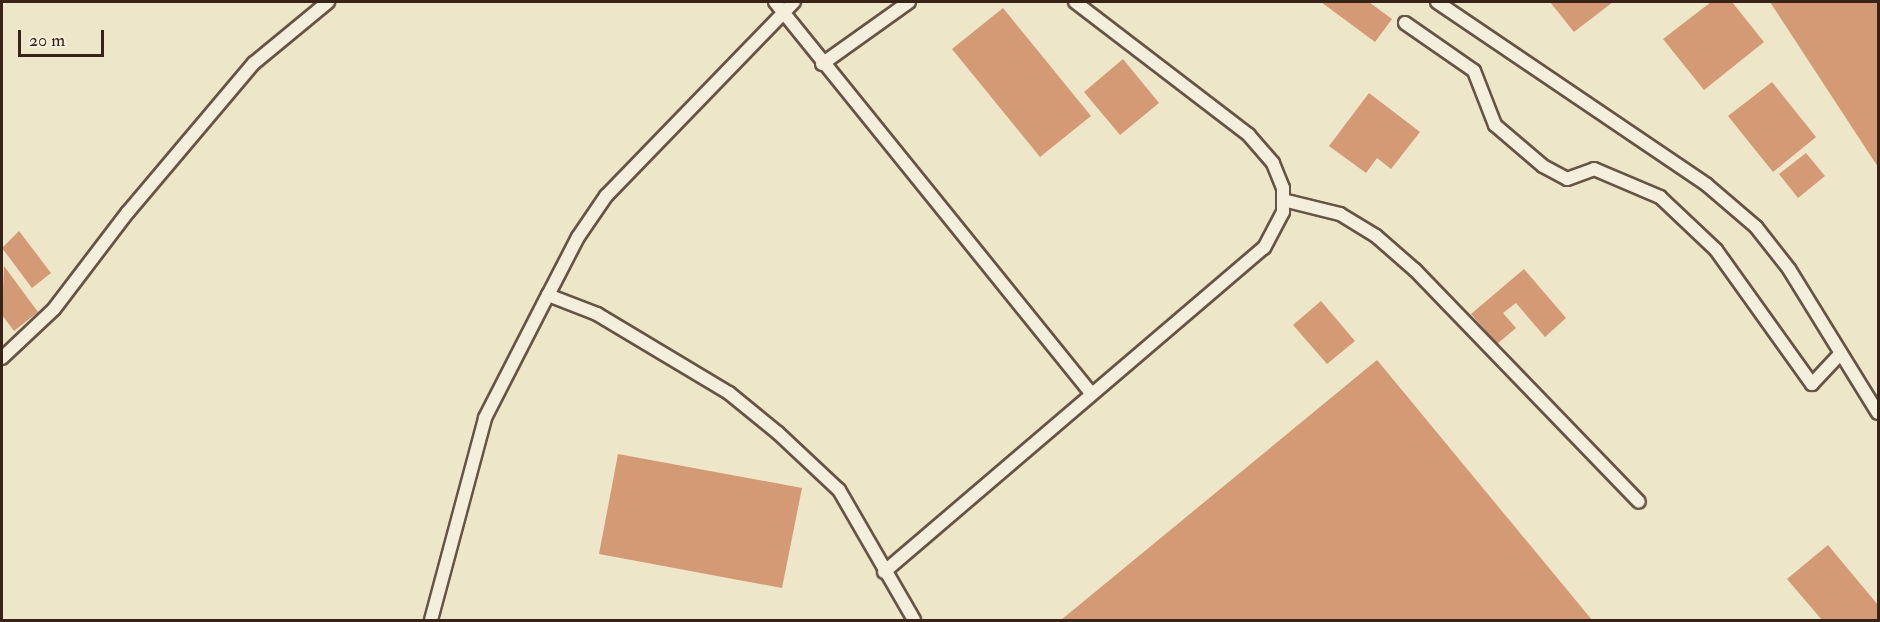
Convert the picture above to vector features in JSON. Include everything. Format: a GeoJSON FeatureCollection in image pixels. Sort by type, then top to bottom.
{"type":"FeatureCollection","features":[{"type":"Feature","properties":{"kind":"lane"},"geometry":{"type":"LineString","coordinates":[[2,358],[54,309],[128,212],[254,63],[328,2]]}},
{"type":"Feature","properties":{"kind":"lane"},"geometry":{"type":"LineString","coordinates":[[775,2],[781,14],[1091,393]]}},
{"type":"Feature","properties":{"kind":"lane"},"geometry":{"type":"LineString","coordinates":[[431,621],[485,418],[578,237],[606,196],[794,2]]}},
{"type":"Feature","properties":{"kind":"lane"},"geometry":{"type":"LineString","coordinates":[[822,64],[909,2]]}},
{"type":"Feature","properties":{"kind":"lane"},"geometry":{"type":"LineString","coordinates":[[884,572],[1091,393],[1264,248],[1283,212],[1282,188],[1273,163],[1249,135],[1075,2]]}},
{"type":"Feature","properties":{"kind":"lane"},"geometry":{"type":"LineString","coordinates":[[1437,2],[1707,185],[1756,227],[1790,269],[1878,413]]}},
{"type":"Feature","properties":{"kind":"lane"},"geometry":{"type":"LineString","coordinates":[[1405,23],[1474,71],[1495,125],[1543,166],[1567,178],[1594,170],[1660,197],[1716,250],[1812,384],[1841,353]]}},
{"type":"Feature","properties":{"kind":"lane"},"geometry":{"type":"LineString","coordinates":[[1282,201],[1340,214],[1376,236],[1415,270],[1639,502]]}},
{"type":"Feature","properties":{"kind":"lane"},"geometry":{"type":"LineString","coordinates":[[548,295],[607,320],[729,393],[770,426],[839,490],[914,621]]}},
{"type":"Feature","properties":{"kind":"building"},"geometry":{"type":"Polygon","coordinates":[[[1321,2],[1369,2],[1392,19],[1375,42],[1321,2]]]}},
{"type":"Feature","properties":{"kind":"building"},"geometry":{"type":"Polygon","coordinates":[[[1550,2],[1613,2],[1574,32],[1550,2]]]}},
{"type":"Feature","properties":{"kind":"building"},"geometry":{"type":"Polygon","coordinates":[[[1711,2],[1732,2],[1764,42],[1704,90],[1663,39],[1711,2]]]}},
{"type":"Feature","properties":{"kind":"building"},"geometry":{"type":"Polygon","coordinates":[[[1770,2],[1878,2],[1878,167],[1770,2]]]}},
{"type":"Feature","properties":{"kind":"building"},"geometry":{"type":"Polygon","coordinates":[[[1003,8],[1091,116],[1040,157],[952,49],[1003,8]]]}},
{"type":"Feature","properties":{"kind":"building"},"geometry":{"type":"Polygon","coordinates":[[[1123,59],[1159,103],[1120,135],[1084,92],[1123,59]]]}},
{"type":"Feature","properties":{"kind":"building"},"geometry":{"type":"Polygon","coordinates":[[[1772,82],[1816,137],[1773,172],[1728,116],[1772,82]]]}},
{"type":"Feature","properties":{"kind":"building"},"geometry":{"type":"Polygon","coordinates":[[[1369,93],[1420,132],[1391,169],[1377,158],[1366,173],[1329,146],[1369,93]]]}},
{"type":"Feature","properties":{"kind":"building"},"geometry":{"type":"Polygon","coordinates":[[[1806,153],[1825,176],[1798,198],[1779,174],[1806,153]]]}},
{"type":"Feature","properties":{"kind":"building"},"geometry":{"type":"Polygon","coordinates":[[[19,231],[51,273],[32,288],[2,248],[19,231]]]}},
{"type":"Feature","properties":{"kind":"building"},"geometry":{"type":"Polygon","coordinates":[[[4,266],[38,312],[14,331],[2,315],[4,266]]]}},
{"type":"Feature","properties":{"kind":"building"},"geometry":{"type":"Polygon","coordinates":[[[1524,269],[1566,318],[1545,337],[1516,303],[1503,313],[1516,328],[1497,344],[1471,314],[1524,269]]]}},
{"type":"Feature","properties":{"kind":"building"},"geometry":{"type":"Polygon","coordinates":[[[1321,301],[1355,341],[1327,364],[1293,325],[1321,301]]]}},
{"type":"Feature","properties":{"kind":"building"},"geometry":{"type":"Polygon","coordinates":[[[1377,360],[1592,620],[1061,620],[1377,360]]]}},
{"type":"Feature","properties":{"kind":"building"},"geometry":{"type":"Polygon","coordinates":[[[618,454],[802,488],[782,588],[599,554],[618,454]]]}},
{"type":"Feature","properties":{"kind":"building"},"geometry":{"type":"Polygon","coordinates":[[[1828,545],[1878,605],[1878,620],[1822,620],[1787,579],[1828,545]]]}}]}
